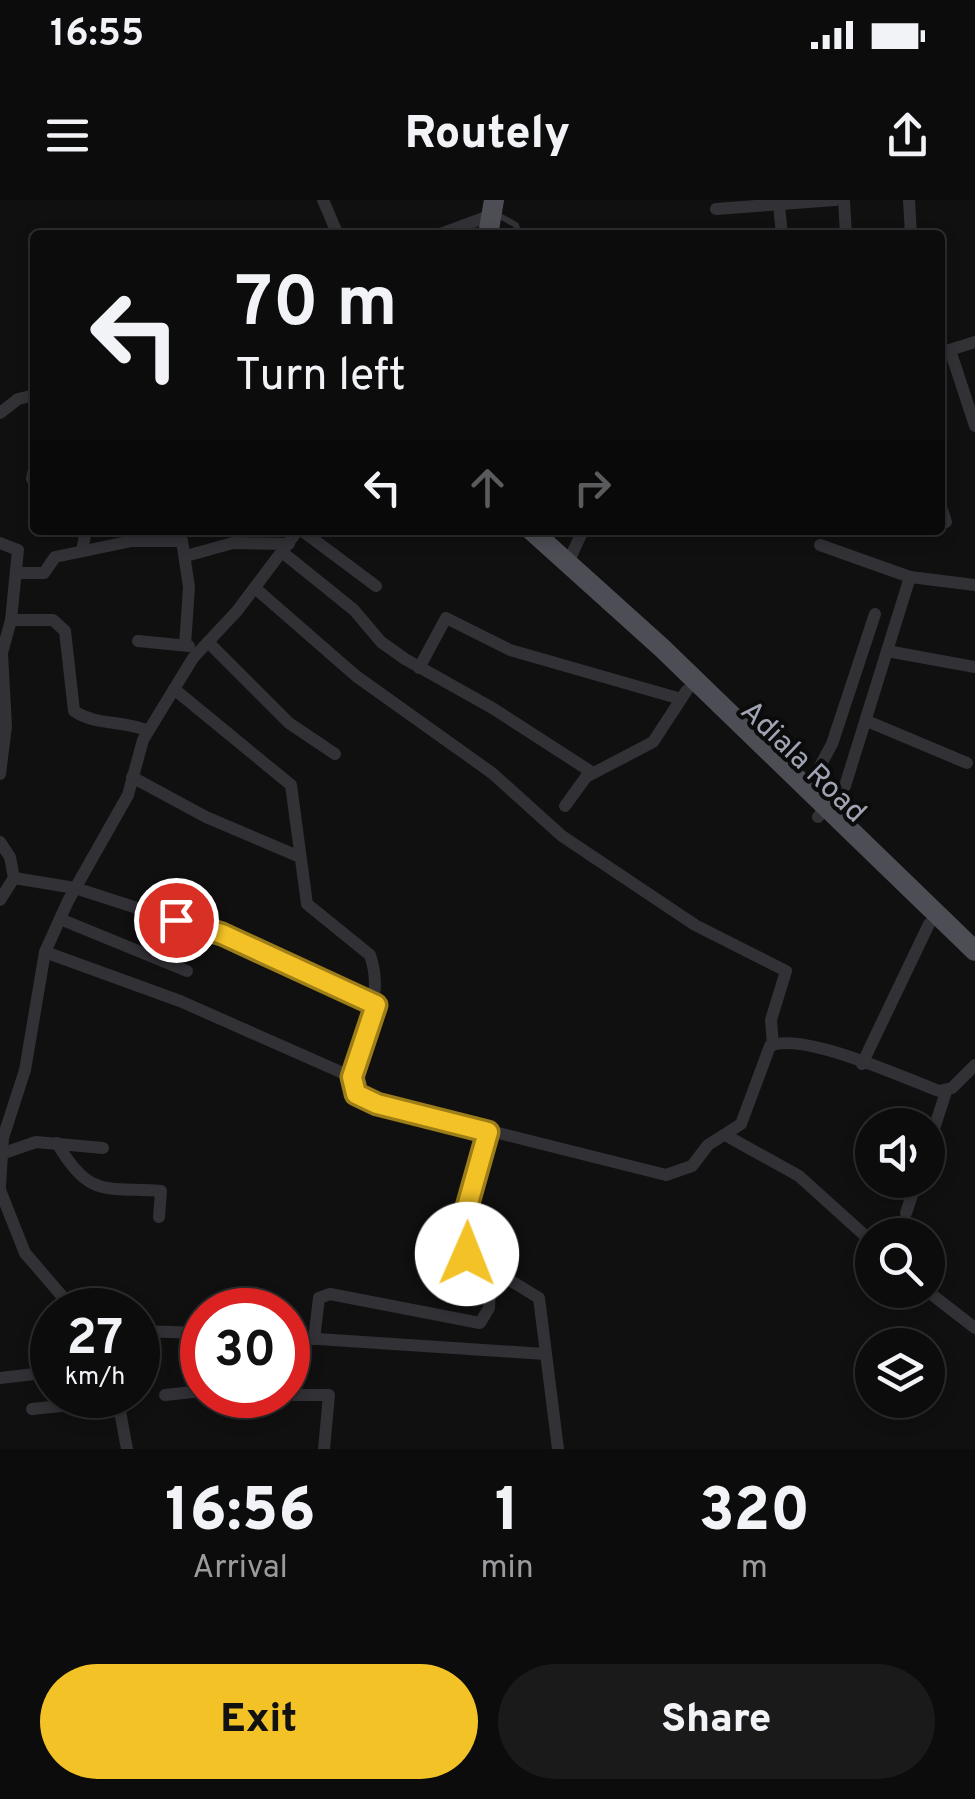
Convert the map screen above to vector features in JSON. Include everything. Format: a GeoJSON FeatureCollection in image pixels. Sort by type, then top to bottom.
{"type":"FeatureCollection","features":[{"type":"Feature","properties":{"kind":"main road","name":"Adiala Road"},"geometry":{"type":"LineString","coordinates":[[536,535],[599,590],[807,790],[822,812],[975,968]]}},
{"type":"Feature","properties":{"kind":"main road","name":"Adiala Road"},"geometry":{"type":"LineString","coordinates":[[599,590],[684,695],[822,812],[975,951]]}},
{"type":"Feature","properties":{"kind":"street"},"geometry":{"type":"LineString","coordinates":[[324,200],[336,230]]}},
{"type":"Feature","properties":{"kind":"street"},"geometry":{"type":"LineString","coordinates":[[716,209],[835,200]]}},
{"type":"Feature","properties":{"kind":"street"},"geometry":{"type":"LineString","coordinates":[[844,200],[846,230]]}},
{"type":"Feature","properties":{"kind":"street"},"geometry":{"type":"LineString","coordinates":[[910,200],[911,230]]}},
{"type":"Feature","properties":{"kind":"street"},"geometry":{"type":"LineString","coordinates":[[780,206],[782,230]]}},
{"type":"Feature","properties":{"kind":"street"},"geometry":{"type":"LineString","coordinates":[[452,230],[492,216]]}},
{"type":"Feature","properties":{"kind":"street"},"geometry":{"type":"LineString","coordinates":[[975,342],[945,352],[975,426]]}},
{"type":"Feature","properties":{"kind":"street"},"geometry":{"type":"LineString","coordinates":[[0,413],[18,399],[30,396]]}},
{"type":"Feature","properties":{"kind":"street"},"geometry":{"type":"LineString","coordinates":[[82,550],[85,535]]}},
{"type":"Feature","properties":{"kind":"street"},"geometry":{"type":"LineString","coordinates":[[55,1288],[25,1253],[0,1189],[3,1138],[25,1070],[44,952],[128,795],[148,731],[204,645],[296,535]]}},
{"type":"Feature","properties":{"kind":"street"},"geometry":{"type":"LineString","coordinates":[[307,535],[376,586]]}},
{"type":"Feature","properties":{"kind":"street"},"geometry":{"type":"LineString","coordinates":[[568,563],[582,535]]}},
{"type":"Feature","properties":{"kind":"street"},"geometry":{"type":"LineString","coordinates":[[16,574],[44,573],[56,557],[82,550],[178,540],[186,556],[189,587],[185,645]]}},
{"type":"Feature","properties":{"kind":"street"},"geometry":{"type":"LineString","coordinates":[[186,556],[233,543],[286,548],[354,610],[381,642],[593,773]]}},
{"type":"Feature","properties":{"kind":"street"},"geometry":{"type":"LineString","coordinates":[[0,544],[18,550],[11,620],[2,654],[2,710],[6,726],[0,774]]}},
{"type":"Feature","properties":{"kind":"street"},"geometry":{"type":"LineString","coordinates":[[820,544],[910,577],[975,585]]}},
{"type":"Feature","properties":{"kind":"street"},"geometry":{"type":"LineString","coordinates":[[822,812],[845,786],[910,577]]}},
{"type":"Feature","properties":{"kind":"street"},"geometry":{"type":"LineString","coordinates":[[174,689],[291,785],[310,909],[370,955],[376,1005],[352,1077],[356,1094],[658,1175],[683,1172],[708,1146],[727,1136],[747,1116],[773,1045],[771,1020],[786,972],[694,925],[562,836],[492,773],[348,669],[255,588]]}},
{"type":"Feature","properties":{"kind":"street"},"geometry":{"type":"LineString","coordinates":[[807,790],[832,744],[875,614]]}},
{"type":"Feature","properties":{"kind":"street"},"geometry":{"type":"LineString","coordinates":[[419,668],[446,618],[510,650],[684,695],[653,742],[593,773],[564,806]]}},
{"type":"Feature","properties":{"kind":"street"},"geometry":{"type":"LineString","coordinates":[[11,620],[52,620],[65,631],[74,711],[92,720],[128,722],[148,731]]}},
{"type":"Feature","properties":{"kind":"street"},"geometry":{"type":"LineString","coordinates":[[138,641],[204,645],[289,723],[335,754]]}},
{"type":"Feature","properties":{"kind":"street"},"geometry":{"type":"LineString","coordinates":[[888,651],[975,667]]}},
{"type":"Feature","properties":{"kind":"street"},"geometry":{"type":"LineString","coordinates":[[867,721],[968,763]]}},
{"type":"Feature","properties":{"kind":"street"},"geometry":{"type":"LineString","coordinates":[[132,777],[206,817],[300,857]]}},
{"type":"Feature","properties":{"kind":"street"},"geometry":{"type":"LineString","coordinates":[[0,842],[10,857],[14,878],[0,900]]}},
{"type":"Feature","properties":{"kind":"street"},"geometry":{"type":"LineString","coordinates":[[14,878],[75,888],[222,934],[376,1005]]}},
{"type":"Feature","properties":{"kind":"street"},"geometry":{"type":"LineString","coordinates":[[60,919],[187,971]]}},
{"type":"Feature","properties":{"kind":"street"},"geometry":{"type":"LineString","coordinates":[[862,1064],[929,924]]}},
{"type":"Feature","properties":{"kind":"street"},"geometry":{"type":"LineString","coordinates":[[44,952],[193,1006],[352,1077]]}},
{"type":"Feature","properties":{"kind":"street"},"geometry":{"type":"LineString","coordinates":[[773,1045],[786,1041],[946,1092]]}},
{"type":"Feature","properties":{"kind":"street"},"geometry":{"type":"LineString","coordinates":[[941,1108],[946,1092],[975,1064]]}},
{"type":"Feature","properties":{"kind":"street"},"geometry":{"type":"LineString","coordinates":[[488,1132],[463,1239],[467,1254],[539,1298],[558,1449]]}},
{"type":"Feature","properties":{"kind":"street"},"geometry":{"type":"LineString","coordinates":[[727,1136],[799,1176],[855,1227]]}},
{"type":"Feature","properties":{"kind":"street"},"geometry":{"type":"LineString","coordinates":[[4,1153],[36,1142],[103,1148]]}},
{"type":"Feature","properties":{"kind":"street"},"geometry":{"type":"LineString","coordinates":[[57,1143],[90,1186],[161,1192],[159,1217]]}},
{"type":"Feature","properties":{"kind":"street"},"geometry":{"type":"LineString","coordinates":[[906,1214],[911,1198]]}},
{"type":"Feature","properties":{"kind":"street"},"geometry":{"type":"LineString","coordinates":[[314,1339],[319,1298],[330,1294],[480,1323],[488,1308],[492,1270]]}},
{"type":"Feature","properties":{"kind":"street"},"geometry":{"type":"LineString","coordinates":[[945,1305],[975,1328]]}},
{"type":"Feature","properties":{"kind":"street"},"geometry":{"type":"LineString","coordinates":[[310,1339],[544,1354]]}},
{"type":"Feature","properties":{"kind":"street"},"geometry":{"type":"LineString","coordinates":[[0,1378],[30,1375]]}},
{"type":"Feature","properties":{"kind":"street"},"geometry":{"type":"LineString","coordinates":[[165,1395],[180,1393]]}},
{"type":"Feature","properties":{"kind":"street"},"geometry":{"type":"LineString","coordinates":[[310,1395],[329,1395],[324,1449]]}},
{"type":"Feature","properties":{"kind":"street"},"geometry":{"type":"LineString","coordinates":[[122,1418],[127,1449]]}},
{"type":"Feature","properties":{"kind":"lane"},"geometry":{"type":"LineString","coordinates":[[492,216],[516,225],[517,230]]}},
{"type":"Feature","properties":{"kind":"route"},"geometry":{"type":"LineString","coordinates":[[176,920],[222,934],[376,1005],[352,1077],[356,1094],[377,1104],[488,1132],[465,1214],[463,1239],[467,1254]]}}]}
